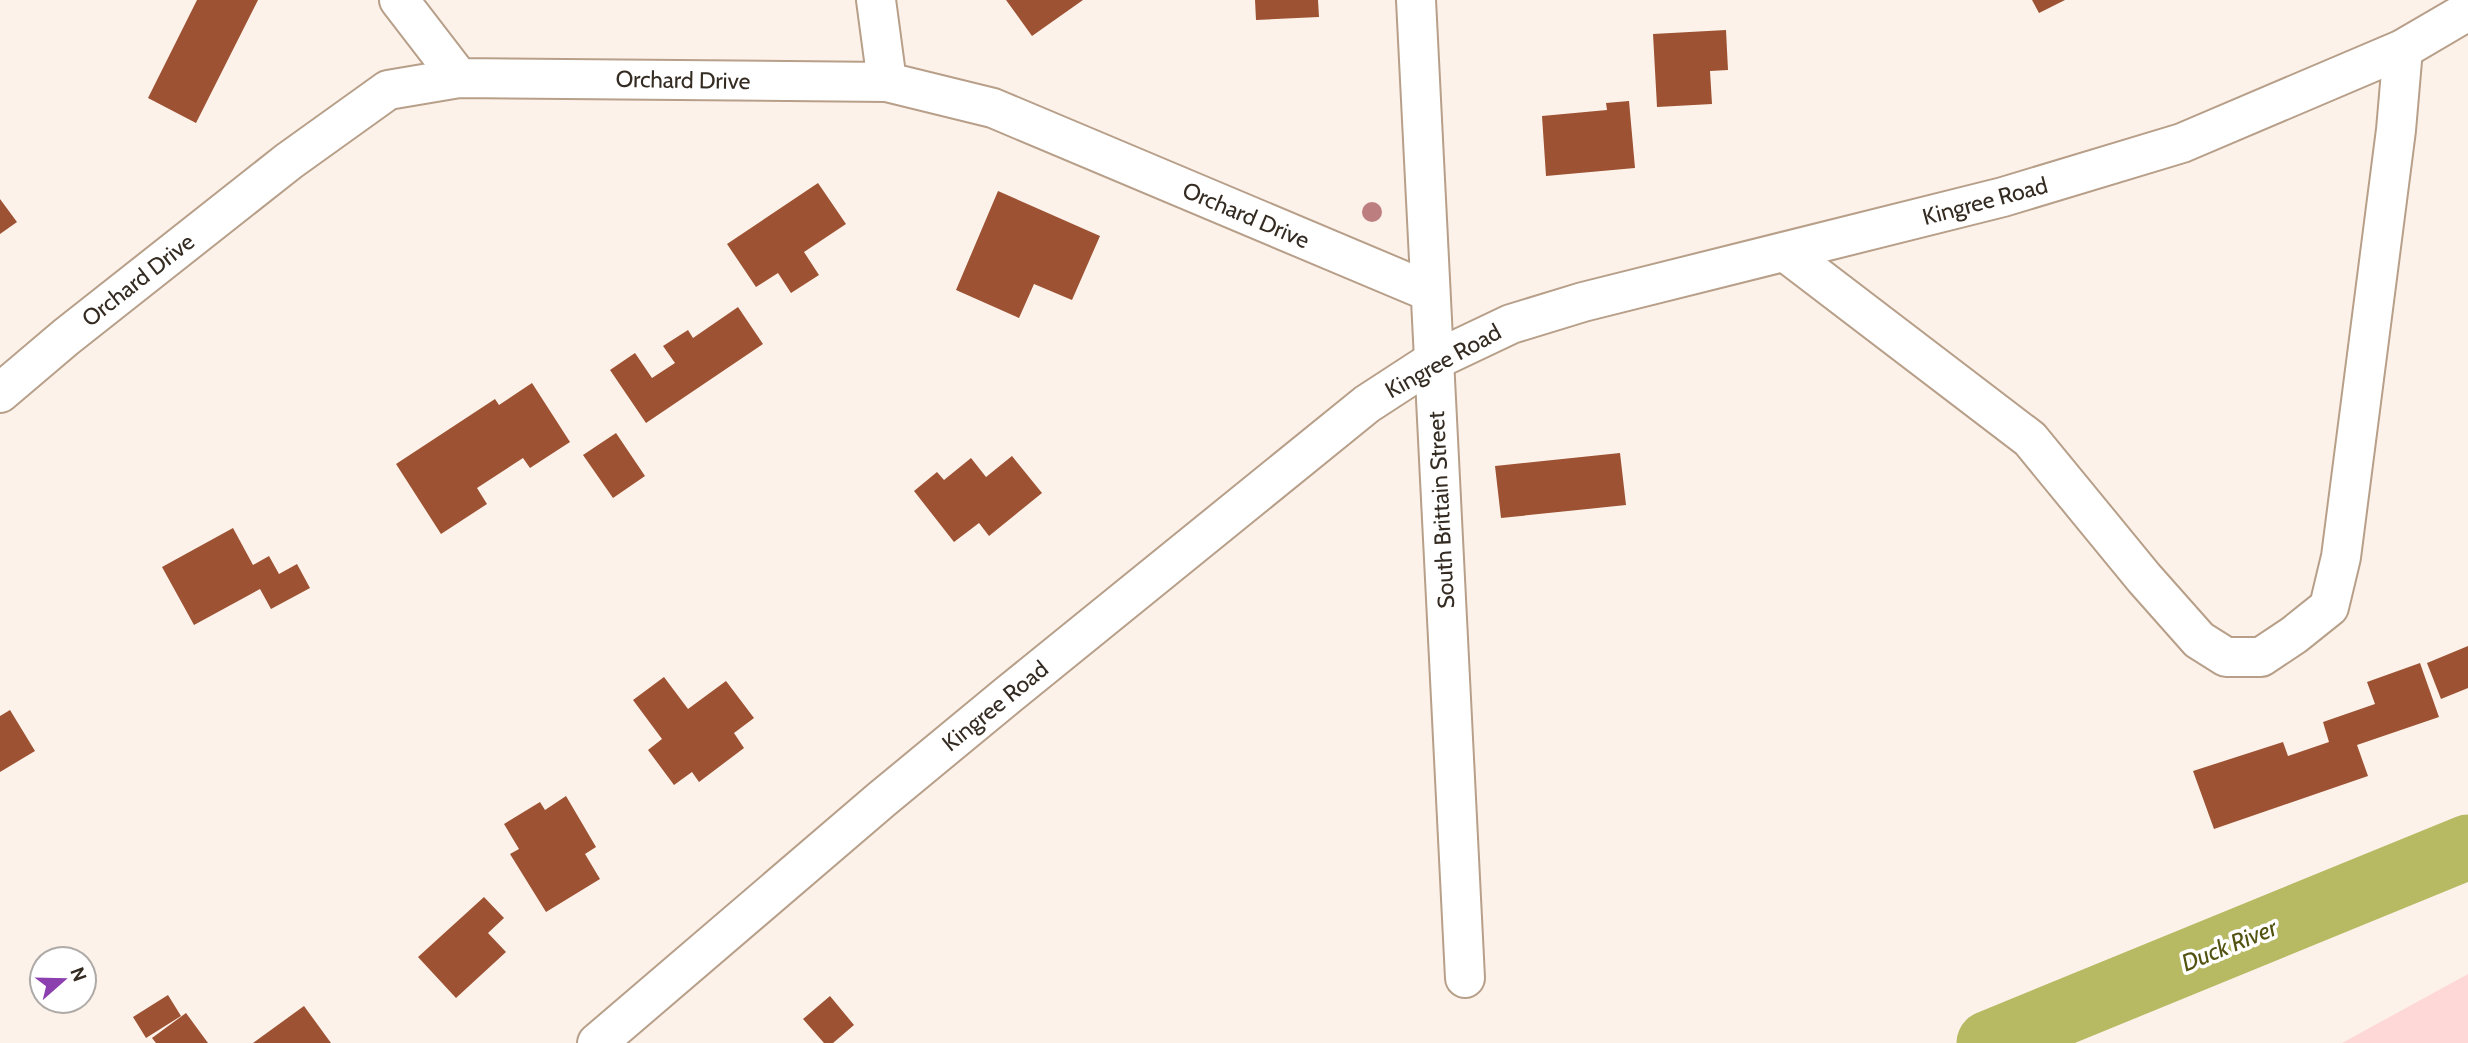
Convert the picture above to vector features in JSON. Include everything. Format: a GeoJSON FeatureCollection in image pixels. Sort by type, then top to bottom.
{"type":"FeatureCollection","features":[{"type":"Feature","properties":{"kind":"street"},"geometry":{"type":"LineString","coordinates":[[399,0],[459,78]]}},
{"type":"Feature","properties":{"kind":"street"},"geometry":{"type":"LineString","coordinates":[[876,0],[887,82]]}},
{"type":"Feature","properties":{"kind":"street","name":"South Brittain Street"},"geometry":{"type":"LineString","coordinates":[[1416,0],[1465,978]]}},
{"type":"Feature","properties":{"kind":"street","name":"Kingree Road"},"geometry":{"type":"LineString","coordinates":[[597,1043],[1008,695],[1367,404],[1433,362],[1511,324],[1559,309],[2003,197],[2182,143],[2403,48],[2468,10]]}},
{"type":"Feature","properties":{"kind":"street"},"geometry":{"type":"LineString","coordinates":[[1785,252],[2030,439],[2144,578],[2199,639],[2226,657],[2261,657],[2329,607],[2341,557],[2396,130],[2403,48]]}},
{"type":"Feature","properties":{"kind":"street","name":"Orchard Drive"},"geometry":{"type":"LineString","coordinates":[[0,393],[66,337],[289,161],[388,90],[459,78],[887,82],[993,108],[1430,292]]}},
{"type":"Feature","properties":{"kind":"shaded area"},"geometry":{"type":"Polygon","coordinates":[[[2468,974],[2468,1043],[2342,1043],[2468,974]]]}},
{"type":"Feature","properties":{"kind":"building"},"geometry":{"type":"Polygon","coordinates":[[[197,0],[258,0],[196,123],[148,98],[197,0]]]}},
{"type":"Feature","properties":{"kind":"building"},"geometry":{"type":"Polygon","coordinates":[[[1006,0],[1083,0],[1032,36],[1006,0]]]}},
{"type":"Feature","properties":{"kind":"building"},"geometry":{"type":"Polygon","coordinates":[[[1255,0],[1318,0],[1319,17],[1256,20],[1255,0]]]}},
{"type":"Feature","properties":{"kind":"building"},"geometry":{"type":"Polygon","coordinates":[[[2032,0],[2065,0],[2039,13],[2032,0]]]}},
{"type":"Feature","properties":{"kind":"building"},"geometry":{"type":"Polygon","coordinates":[[[1726,30],[1728,70],[1710,71],[1712,104],[1657,107],[1653,34],[1726,30]]]}},
{"type":"Feature","properties":{"kind":"building"},"geometry":{"type":"Polygon","coordinates":[[[1629,101],[1635,168],[1546,176],[1542,116],[1607,110],[1606,103],[1629,101]]]}},
{"type":"Feature","properties":{"kind":"building"},"geometry":{"type":"Polygon","coordinates":[[[818,183],[846,224],[804,252],[819,275],[791,293],[778,273],[756,287],[727,244],[818,183]]]}},
{"type":"Feature","properties":{"kind":"building"},"geometry":{"type":"Polygon","coordinates":[[[998,191],[1100,236],[1072,300],[1034,284],[1019,318],[956,290],[998,191]]]}},
{"type":"Feature","properties":{"kind":"building"},"geometry":{"type":"Polygon","coordinates":[[[0,199],[17,222],[0,234],[0,199]]]}},
{"type":"Feature","properties":{"kind":"building"},"geometry":{"type":"Polygon","coordinates":[[[738,307],[763,344],[646,423],[610,370],[635,353],[652,378],[675,363],[663,346],[688,330],[693,338],[738,307]]]}},
{"type":"Feature","properties":{"kind":"building"},"geometry":{"type":"Polygon","coordinates":[[[532,383],[570,442],[530,468],[523,458],[477,488],[487,504],[441,534],[396,464],[495,399],[499,405],[532,383]]]}},
{"type":"Feature","properties":{"kind":"building"},"geometry":{"type":"Polygon","coordinates":[[[616,433],[645,476],[613,498],[583,455],[616,433]]]}},
{"type":"Feature","properties":{"kind":"building"},"geometry":{"type":"Polygon","coordinates":[[[1620,453],[1626,505],[1501,518],[1495,466],[1620,453]]]}},
{"type":"Feature","properties":{"kind":"building"},"geometry":{"type":"Polygon","coordinates":[[[1012,456],[1042,493],[989,536],[979,523],[954,542],[914,491],[937,472],[944,480],[971,458],[986,477],[1012,456]]]}},
{"type":"Feature","properties":{"kind":"building"},"geometry":{"type":"Polygon","coordinates":[[[233,528],[253,565],[269,556],[279,574],[297,564],[310,588],[271,609],[260,589],[194,625],[162,567],[233,528]]]}},
{"type":"Feature","properties":{"kind":"building"},"geometry":{"type":"Polygon","coordinates":[[[2468,646],[2468,688],[2441,699],[2427,663],[2468,646]]]}},
{"type":"Feature","properties":{"kind":"building"},"geometry":{"type":"Polygon","coordinates":[[[2420,663],[2439,717],[2357,745],[2368,776],[2214,829],[2193,771],[2283,742],[2288,756],[2329,742],[2323,722],[2375,704],[2367,682],[2420,663]]]}},
{"type":"Feature","properties":{"kind":"building"},"geometry":{"type":"Polygon","coordinates":[[[664,677],[688,709],[726,681],[754,718],[734,733],[744,748],[699,782],[692,772],[674,785],[648,750],[662,739],[633,700],[664,677]]]}},
{"type":"Feature","properties":{"kind":"building"},"geometry":{"type":"Polygon","coordinates":[[[10,710],[35,751],[0,772],[0,716],[10,710]]]}},
{"type":"Feature","properties":{"kind":"building"},"geometry":{"type":"Polygon","coordinates":[[[566,796],[596,847],[585,854],[600,879],[546,912],[510,854],[519,849],[504,824],[540,802],[545,810],[566,796]]]}},
{"type":"Feature","properties":{"kind":"building"},"geometry":{"type":"Polygon","coordinates":[[[484,897],[504,918],[488,933],[506,952],[456,998],[418,957],[484,897]]]}},
{"type":"Feature","properties":{"kind":"building"},"geometry":{"type":"Polygon","coordinates":[[[168,995],[181,1016],[146,1038],[133,1017],[168,995]]]}},
{"type":"Feature","properties":{"kind":"building"},"geometry":{"type":"Polygon","coordinates":[[[830,996],[854,1025],[833,1043],[824,1043],[803,1019],[830,996]]]}},
{"type":"Feature","properties":{"kind":"building"},"geometry":{"type":"Polygon","coordinates":[[[304,1006],[331,1043],[253,1043],[304,1006]]]}},
{"type":"Feature","properties":{"kind":"building"},"geometry":{"type":"Polygon","coordinates":[[[186,1013],[208,1043],[156,1043],[152,1038],[186,1013]]]}},
{"type":"Feature","properties":{"kind":"waterway","name":"Duck River"},"geometry":{"type":"LineString","coordinates":[[1989,1043],[2468,847]]}}]}
